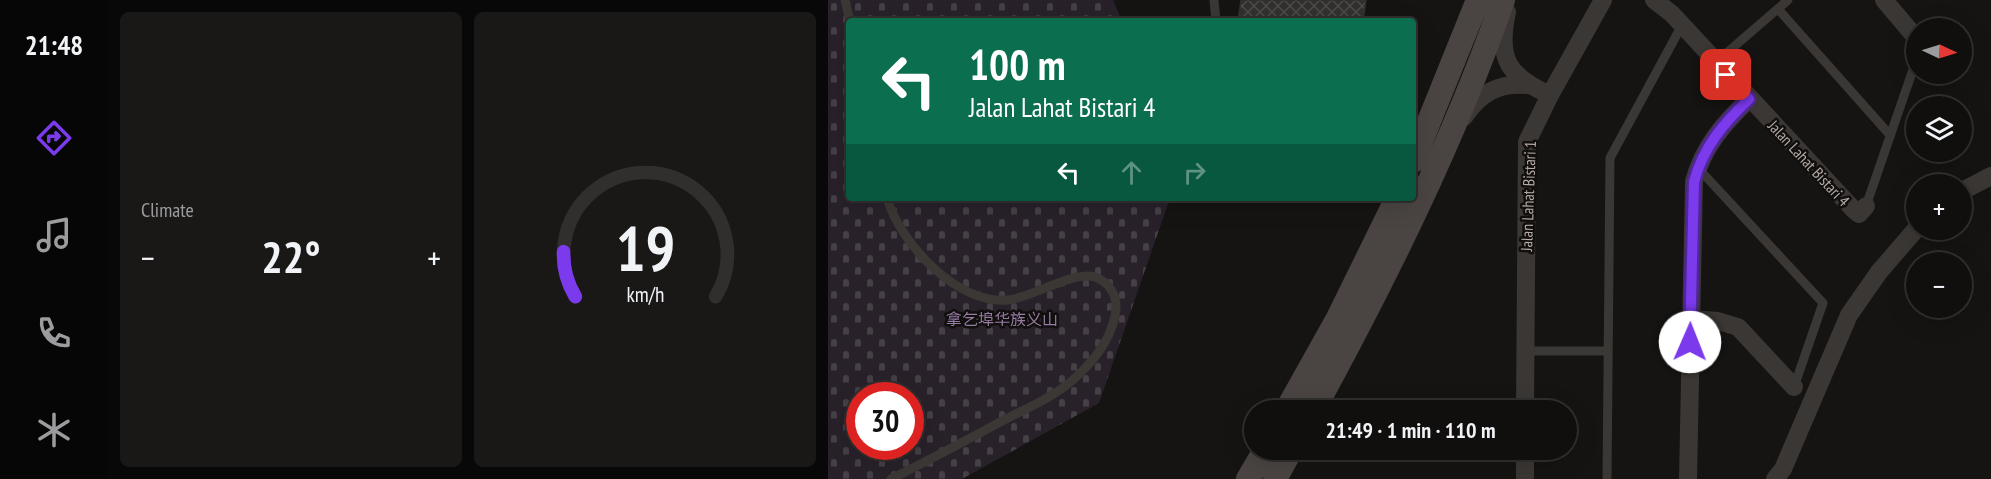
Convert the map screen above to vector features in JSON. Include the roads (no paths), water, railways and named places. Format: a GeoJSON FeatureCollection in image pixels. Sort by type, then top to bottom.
{"type":"FeatureCollection","features":[{"type":"Feature","properties":{"kind":"main road"},"geometry":{"type":"LineString","coordinates":[[1416,154],[1478,0]]}},
{"type":"Feature","properties":{"kind":"main road"},"geometry":{"type":"LineString","coordinates":[[1319,400],[1379,286],[1447,142],[1503,0]]}},
{"type":"Feature","properties":{"kind":"main road"},"geometry":{"type":"LineString","coordinates":[[1292,400],[1338,318],[1395,201]]}},
{"type":"Feature","properties":{"kind":"main road"},"geometry":{"type":"LineString","coordinates":[[1248,479],[1259,460]]}},
{"type":"Feature","properties":{"kind":"main road"},"geometry":{"type":"LineString","coordinates":[[1275,479],[1285,460]]}},
{"type":"Feature","properties":{"kind":"street"},"geometry":{"type":"LineString","coordinates":[[1509,0],[1502,51],[1514,72],[1527,85]]}},
{"type":"Feature","properties":{"kind":"street","name":"Jalan Lahat Bistari 1"},"geometry":{"type":"LineString","coordinates":[[1525,400],[1527,142],[1602,0]]}},
{"type":"Feature","properties":{"kind":"street","name":"Jalan Lahat Bistari 4"},"geometry":{"type":"LineString","coordinates":[[1654,0],[1682,25],[1853,209],[1859,214],[1866,206]]}},
{"type":"Feature","properties":{"kind":"street"},"geometry":{"type":"LineString","coordinates":[[1884,0],[1906,26]]}},
{"type":"Feature","properties":{"kind":"street"},"geometry":{"type":"LineString","coordinates":[[1447,142],[1482,95],[1509,84],[1527,85],[1550,95]]}},
{"type":"Feature","properties":{"kind":"street"},"geometry":{"type":"LineString","coordinates":[[1688,479],[1693,196],[1698,168],[1723,124],[1749,99]]}},
{"type":"Feature","properties":{"kind":"street"},"geometry":{"type":"LineString","coordinates":[[1972,186],[1991,176]]}},
{"type":"Feature","properties":{"kind":"street"},"geometry":{"type":"LineString","coordinates":[[1775,479],[1783,469],[1849,315],[1879,272],[1907,240]]}},
{"type":"Feature","properties":{"kind":"street"},"geometry":{"type":"LineString","coordinates":[[1691,319],[1718,321],[1738,327],[1794,387]]}},
{"type":"Feature","properties":{"kind":"street"},"geometry":{"type":"LineString","coordinates":[[1525,460],[1525,479]]}},
{"type":"Feature","properties":{"kind":"lane"},"geometry":{"type":"LineString","coordinates":[[845,0],[849,18]]}},
{"type":"Feature","properties":{"kind":"lane"},"geometry":{"type":"LineString","coordinates":[[1214,0],[1216,18]]}},
{"type":"Feature","properties":{"kind":"lane"},"geometry":{"type":"LineString","coordinates":[[1715,63],[1788,0]]}},
{"type":"Feature","properties":{"kind":"lane"},"geometry":{"type":"LineString","coordinates":[[1778,9],[1890,135]]}},
{"type":"Feature","properties":{"kind":"lane"},"geometry":{"type":"LineString","coordinates":[[1607,479],[1610,158],[1682,25]]}},
{"type":"Feature","properties":{"kind":"lane"},"geometry":{"type":"LineString","coordinates":[[1866,206],[1908,84]]}},
{"type":"Feature","properties":{"kind":"lane"},"geometry":{"type":"LineString","coordinates":[[1698,168],[1823,303],[1794,387]]}},
{"type":"Feature","properties":{"kind":"lane"},"geometry":{"type":"LineString","coordinates":[[888,201],[902,231],[944,278],[963,291],[985,299],[1008,300],[1080,277],[1093,276],[1113,291],[1116,303],[1109,335],[1094,359],[1073,380],[1038,402],[891,479]]}},
{"type":"Feature","properties":{"kind":"lane"},"geometry":{"type":"LineString","coordinates":[[1525,351],[1608,351]]}},
{"type":"Feature","properties":{"kind":"park label","name":"拿乞埠华族义山"},"geometry":{"type":"Point","coordinates":[1002,319]}}]}
